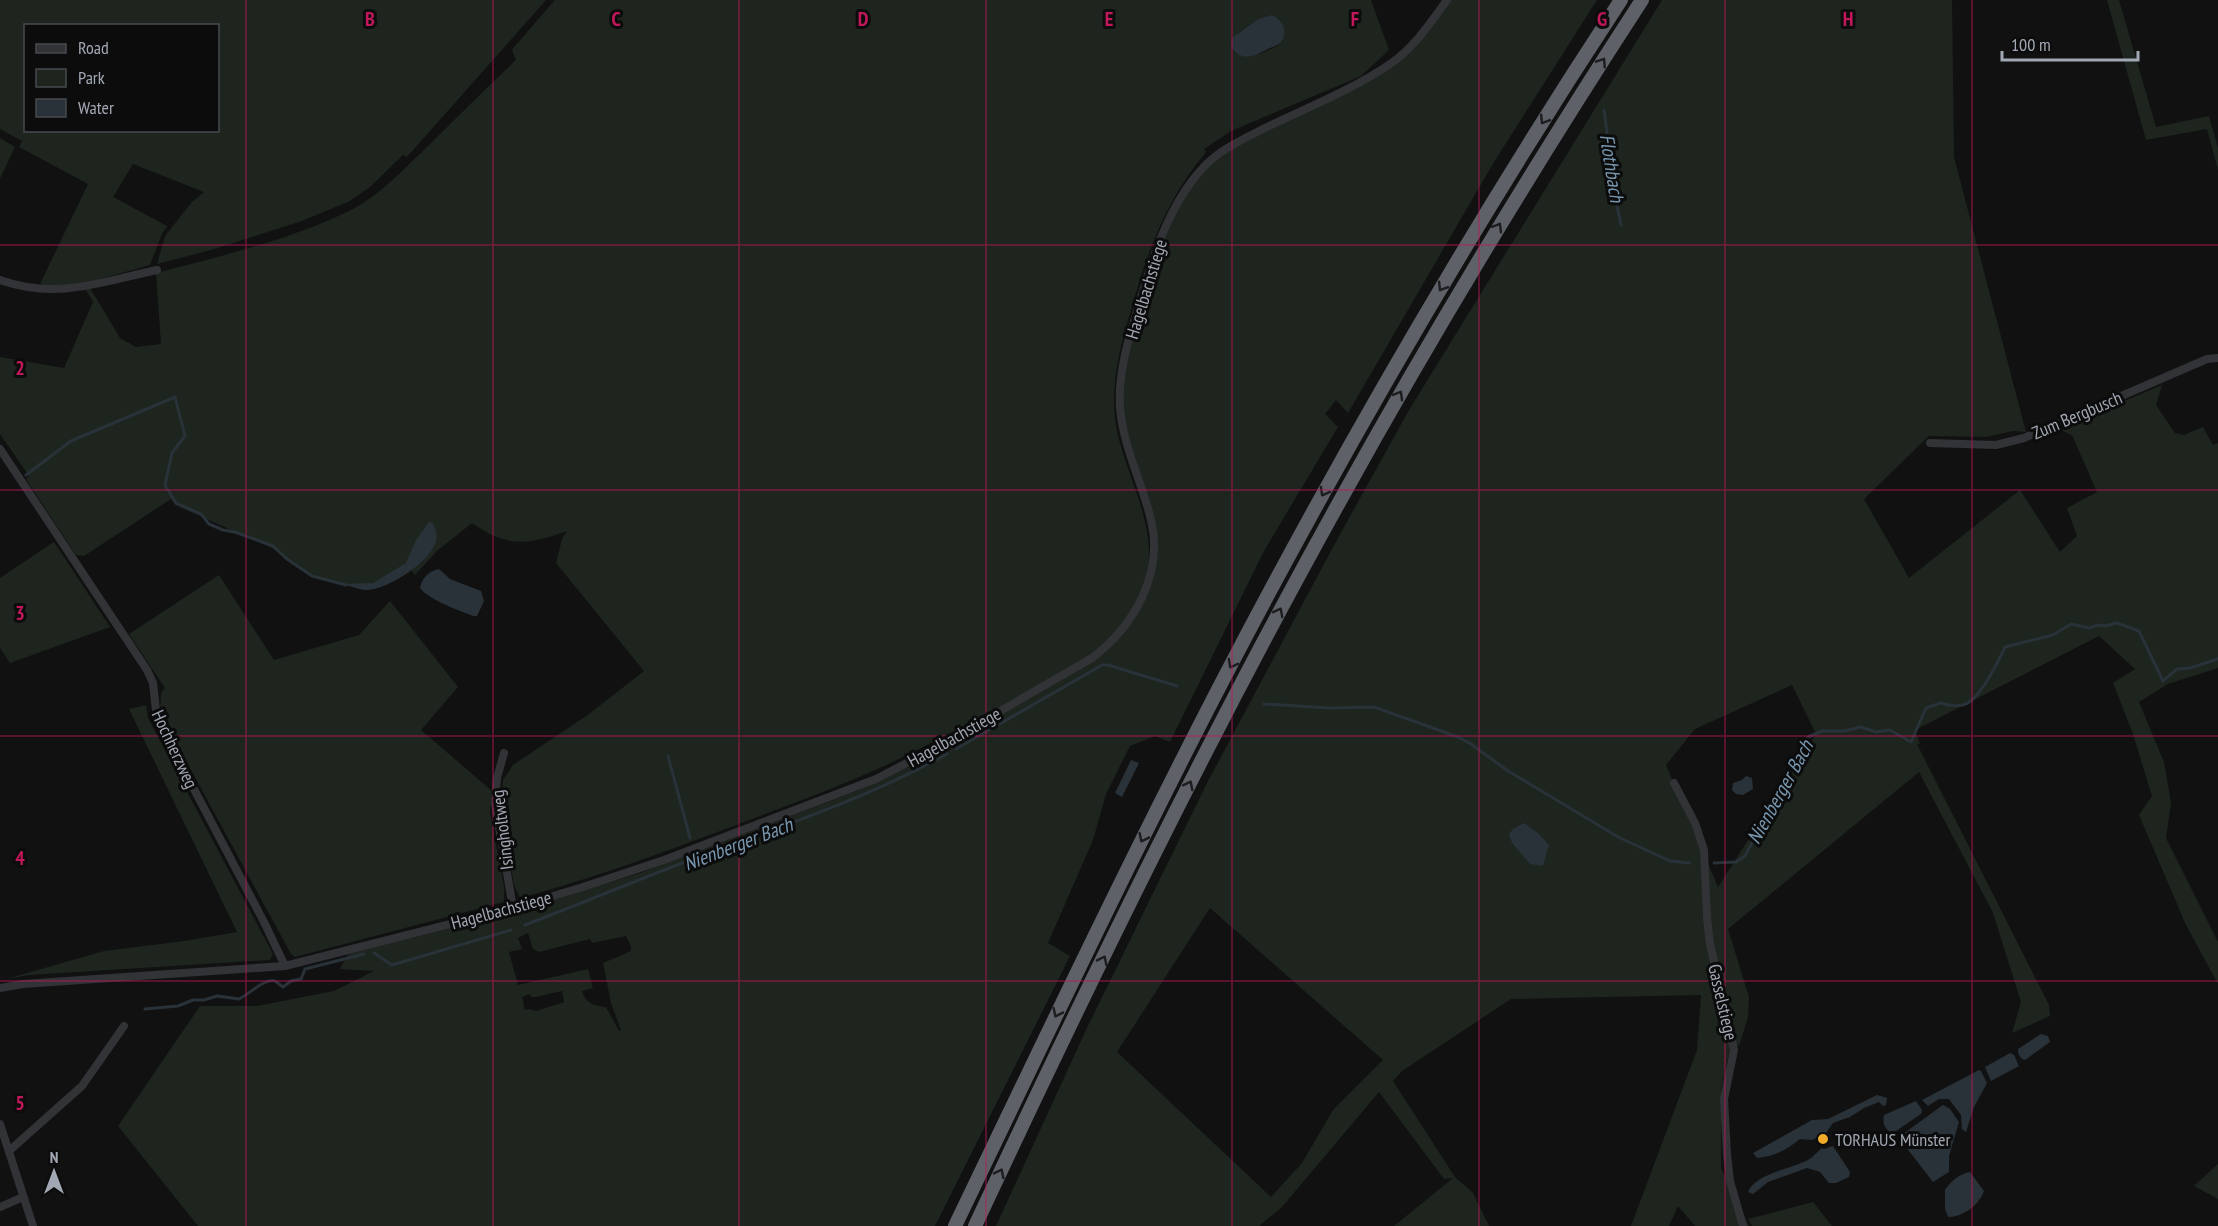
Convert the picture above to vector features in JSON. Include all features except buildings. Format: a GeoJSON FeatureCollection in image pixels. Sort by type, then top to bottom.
{"type":"FeatureCollection","features":[{"type":"Feature","properties":{"kind":"highway"},"geometry":{"type":"LineString","coordinates":[[955,1226],[1177,770],[1293,549],[1356,435],[1475,232],[1621,0]]}},
{"type":"Feature","properties":{"kind":"highway"},"geometry":{"type":"LineString","coordinates":[[975,1226],[1198,766],[1269,631],[1367,452],[1506,216],[1642,0]]}},
{"type":"Feature","properties":{"kind":"street","name":"Hagelbachstiege"},"geometry":{"type":"LineString","coordinates":[[0,988],[34,983],[285,966],[513,908],[664,860],[876,779],[945,744],[1092,658],[1121,632],[1140,603],[1149,580],[1154,556],[1155,540],[1151,518],[1125,434],[1120,406],[1120,388],[1121,372],[1134,319],[1171,214],[1192,180],[1215,157],[1238,142],[1393,63],[1416,41],[1447,0]]}},
{"type":"Feature","properties":{"kind":"street"},"geometry":{"type":"LineString","coordinates":[[0,280],[32,289],[56,290],[157,270]]}},
{"type":"Feature","properties":{"kind":"street","name":"Zum Bergbusch"},"geometry":{"type":"LineString","coordinates":[[1930,443],[1996,445],[2024,438],[2207,359],[2218,358]]}},
{"type":"Feature","properties":{"kind":"street","name":"Hochherzweg"},"geometry":{"type":"LineString","coordinates":[[0,450],[147,670],[153,683],[155,714],[160,727],[285,966]]}},
{"type":"Feature","properties":{"kind":"street","name":"Isingholtweg"},"geometry":{"type":"LineString","coordinates":[[504,753],[497,778],[495,803],[513,908]]}},
{"type":"Feature","properties":{"kind":"street","name":"Gasselstiege"},"geometry":{"type":"LineString","coordinates":[[1674,783],[1695,823],[1704,850],[1710,945],[1734,1050],[1724,1099],[1730,1181],[1743,1226]]}},
{"type":"Feature","properties":{"kind":"street"},"geometry":{"type":"LineString","coordinates":[[9,1151],[82,1086],[124,1026]]}},
{"type":"Feature","properties":{"kind":"street"},"geometry":{"type":"LineString","coordinates":[[0,1124],[33,1226]]}},
{"type":"Feature","properties":{"kind":"street"},"geometry":{"type":"LineString","coordinates":[[0,1207],[23,1197]]}},
{"type":"Feature","properties":{"kind":"green space"},"geometry":{"type":"Polygon","coordinates":[[[0,0],[546,0],[407,157],[403,155],[370,187],[348,202],[299,222],[211,250],[157,264],[165,236],[192,202],[204,192],[133,164],[113,197],[167,226],[150,265],[79,283],[40,284],[88,184],[19,147],[22,141],[0,129],[0,0]]]}},
{"type":"Feature","properties":{"kind":"green space"},"geometry":{"type":"Polygon","coordinates":[[[555,0],[1371,0],[1389,50],[1361,76],[1231,131],[1204,149],[1206,152],[1169,207],[1151,247],[1137,288],[1116,370],[1114,400],[1117,431],[1145,520],[1149,556],[1147,574],[1136,604],[1109,641],[1091,656],[1011,702],[924,747],[865,774],[652,856],[574,883],[520,898],[514,885],[501,812],[503,780],[513,765],[589,714],[644,671],[556,563],[562,539],[567,531],[541,539],[518,542],[496,537],[472,523],[437,551],[415,575],[410,569],[366,590],[312,576],[272,548],[175,505],[171,499],[84,556],[76,555],[26,479],[29,476],[0,434],[0,357],[64,368],[93,302],[86,290],[90,288],[120,338],[136,347],[161,344],[156,273],[280,239],[328,221],[362,204],[401,172],[516,60],[512,50],[555,0]],[[1271,15],[1258,19],[1238,33],[1260,54],[1279,45],[1282,27],[1276,17],[1271,15]]]}},
{"type":"Feature","properties":{"kind":"green space"},"geometry":{"type":"Polygon","coordinates":[[[1447,0],[1597,0],[1494,162],[1348,413],[1336,400],[1325,414],[1338,427],[1264,551],[1170,742],[1155,736],[1130,746],[1106,794],[1093,840],[1048,943],[1070,956],[935,1226],[198,1226],[118,1126],[200,1006],[257,1006],[334,991],[374,971],[340,969],[348,954],[507,914],[640,873],[859,790],[946,747],[1092,658],[1140,603],[1155,540],[1130,455],[1120,388],[1134,319],[1171,214],[1215,157],[1393,63],[1447,0]],[[528,933],[518,938],[522,949],[509,952],[518,985],[588,969],[593,988],[582,991],[583,995],[591,1003],[606,1007],[619,1031],[621,1030],[611,1003],[603,963],[631,951],[626,936],[592,943],[590,939],[539,952],[533,949],[528,933]],[[562,991],[536,997],[531,997],[530,994],[522,997],[525,1010],[536,1011],[564,1002],[562,991]]]}},
{"type":"Feature","properties":{"kind":"green space"},"geometry":{"type":"Polygon","coordinates":[[[1662,0],[1952,0],[1954,157],[2026,432],[2013,431],[1986,437],[1929,436],[1864,499],[1909,578],[2020,490],[2060,552],[2077,536],[2067,508],[2097,492],[2072,435],[2058,429],[2162,385],[2156,405],[2175,433],[2184,435],[2203,427],[2213,445],[2218,443],[2218,668],[2168,684],[2139,702],[2164,762],[2171,803],[2166,838],[2218,942],[2218,984],[2186,925],[2139,815],[2152,796],[2133,734],[2113,683],[2135,669],[2099,636],[1915,730],[1920,744],[1917,744],[2049,1005],[2050,1016],[2012,1033],[2021,1002],[1993,913],[1919,772],[1728,929],[1749,997],[1748,1017],[1739,1046],[1731,1043],[1721,1091],[1721,1168],[1749,1226],[1695,1226],[1678,1206],[1669,1226],[1631,1226],[1697,1050],[1701,995],[1511,999],[1402,1071],[1393,1081],[1455,1177],[1473,1193],[1489,1226],[1394,1226],[1453,1178],[1444,1179],[1379,1092],[1282,1207],[1259,1226],[996,1226],[1085,1032],[1207,783],[1409,410],[1662,0]],[[1792,685],[1695,729],[1666,765],[1718,887],[1816,734],[1792,685]],[[1210,908],[1117,1052],[1271,1197],[1302,1163],[1333,1110],[1383,1060],[1210,908]]]}},
{"type":"Feature","properties":{"kind":"green space"},"geometry":{"type":"Polygon","coordinates":[[[2107,0],[2119,0],[2156,127],[2209,116],[2218,148],[2218,170],[2207,129],[2146,140],[2107,0]]]}},
{"type":"Feature","properties":{"kind":"green space"},"geometry":{"type":"Polygon","coordinates":[[[0,138],[15,147],[0,179],[0,138]]]}},
{"type":"Feature","properties":{"kind":"green space"},"geometry":{"type":"Polygon","coordinates":[[[54,542],[110,627],[10,663],[0,648],[0,578],[54,542]]]}},
{"type":"Feature","properties":{"kind":"green space"},"geometry":{"type":"Polygon","coordinates":[[[219,575],[274,660],[359,635],[390,601],[458,687],[421,730],[492,791],[490,813],[504,887],[504,902],[295,957],[291,954],[160,713],[161,693],[165,688],[129,634],[219,575]]]}},
{"type":"Feature","properties":{"kind":"green space"},"geometry":{"type":"Polygon","coordinates":[[[146,705],[148,718],[273,954],[270,960],[29,975],[6,979],[104,951],[237,932],[129,709],[146,705]]]}},
{"type":"Feature","properties":{"kind":"green space"},"geometry":{"type":"Polygon","coordinates":[[[2218,1164],[2218,1199],[2194,1186],[2218,1164]]]}},
{"type":"Feature","properties":{"kind":"green space"},"geometry":{"type":"Polygon","coordinates":[[[1813,1202],[1832,1226],[1752,1226],[1748,1219],[1813,1202]]]}},
{"type":"Feature","properties":{"kind":"water"},"geometry":{"type":"Polygon","coordinates":[[[1271,15],[1283,26],[1284,34],[1280,43],[1258,54],[1239,55],[1231,46],[1233,37],[1258,19],[1271,15]]]}},
{"type":"Feature","properties":{"kind":"water"},"geometry":{"type":"Polygon","coordinates":[[[429,522],[433,523],[436,541],[433,549],[417,566],[396,580],[374,589],[365,590],[343,584],[373,583],[406,563],[416,540],[429,522]]]}},
{"type":"Feature","properties":{"kind":"water"},"geometry":{"type":"Polygon","coordinates":[[[439,569],[450,579],[481,591],[484,601],[477,616],[444,604],[430,597],[420,588],[426,576],[439,569]]]}},
{"type":"Feature","properties":{"kind":"water"},"geometry":{"type":"Polygon","coordinates":[[[1131,760],[1139,763],[1122,797],[1115,793],[1131,760]]]}},
{"type":"Feature","properties":{"kind":"water"},"geometry":{"type":"Polygon","coordinates":[[[1746,776],[1752,778],[1753,789],[1743,795],[1736,794],[1732,790],[1733,783],[1746,776]]]}},
{"type":"Feature","properties":{"kind":"water"},"geometry":{"type":"Polygon","coordinates":[[[1524,823],[1549,845],[1543,866],[1530,864],[1512,843],[1509,834],[1524,823]]]}},
{"type":"Feature","properties":{"kind":"water"},"geometry":{"type":"Polygon","coordinates":[[[2041,1034],[2048,1036],[2050,1042],[2025,1060],[2022,1059],[2018,1049],[2041,1034]]]}},
{"type":"Feature","properties":{"kind":"water"},"geometry":{"type":"Polygon","coordinates":[[[2010,1053],[2014,1055],[2019,1066],[1991,1081],[1985,1067],[2010,1053]]]}},
{"type":"Feature","properties":{"kind":"water"},"geometry":{"type":"Polygon","coordinates":[[[1979,1070],[1987,1083],[1974,1107],[1966,1132],[1962,1129],[1961,1115],[1949,1099],[1939,1099],[1928,1106],[1922,1100],[1979,1070]]]}},
{"type":"Feature","properties":{"kind":"water"},"geometry":{"type":"Polygon","coordinates":[[[1877,1095],[1887,1098],[1886,1105],[1883,1106],[1879,1102],[1864,1108],[1850,1117],[1833,1123],[1826,1133],[1812,1140],[1800,1139],[1775,1154],[1757,1158],[1753,1153],[1812,1120],[1828,1119],[1877,1095]]]}},
{"type":"Feature","properties":{"kind":"water"},"geometry":{"type":"Polygon","coordinates":[[[1916,1101],[1922,1110],[1921,1114],[1893,1133],[1886,1129],[1884,1115],[1916,1101]]]}},
{"type":"Feature","properties":{"kind":"water"},"geometry":{"type":"Polygon","coordinates":[[[1943,1105],[1950,1109],[1959,1122],[1949,1156],[1949,1172],[1933,1182],[1906,1147],[1903,1134],[1943,1105]]]}},
{"type":"Feature","properties":{"kind":"water"},"geometry":{"type":"Polygon","coordinates":[[[1833,1146],[1850,1172],[1849,1177],[1836,1183],[1829,1183],[1820,1172],[1807,1168],[1768,1182],[1753,1194],[1748,1192],[1752,1185],[1767,1175],[1804,1162],[1822,1148],[1833,1146]]]}},
{"type":"Feature","properties":{"kind":"water"},"geometry":{"type":"Polygon","coordinates":[[[1970,1172],[1984,1191],[1982,1196],[1965,1212],[1948,1217],[1945,1209],[1945,1190],[1956,1178],[1970,1172]]]}},
{"type":"Feature","properties":{"kind":"waterway","name":"Flothbach"},"geometry":{"type":"LineString","coordinates":[[1604,110],[1621,225]]}},
{"type":"Feature","properties":{"kind":"waterway"},"geometry":{"type":"LineString","coordinates":[[26,475],[71,441],[175,397],[185,436],[172,453],[165,485],[176,503],[201,514],[209,524],[273,546],[312,576],[346,585]]}},
{"type":"Feature","properties":{"kind":"waterway","name":"Nienberger Bach"},"geometry":{"type":"LineString","coordinates":[[1714,863],[1736,862],[1745,856],[1768,813],[1780,801],[1781,786],[1803,756],[1804,742],[1808,737],[1822,731],[1845,731],[1861,727],[1876,732],[1890,730],[1911,742],[1926,708],[1941,703],[1962,705],[1968,703],[1979,693],[2005,647],[2053,635],[2071,624],[2089,628],[2117,623],[2139,631],[2163,681],[2177,669],[2190,668],[2218,659]]}},
{"type":"Feature","properties":{"kind":"waterway","name":"Nienberger Bach"},"geometry":{"type":"LineString","coordinates":[[956,749],[1102,665],[1177,686]]}},
{"type":"Feature","properties":{"kind":"waterway","name":"Nienberger Bach"},"geometry":{"type":"LineString","coordinates":[[1264,704],[1329,708],[1374,707],[1458,737],[1508,771],[1618,837],[1670,861],[1690,863]]}},
{"type":"Feature","properties":{"kind":"waterway","name":"Nienberger Bach"},"geometry":{"type":"LineString","coordinates":[[525,925],[853,799],[947,754]]}},
{"type":"Feature","properties":{"kind":"waterway"},"geometry":{"type":"LineString","coordinates":[[668,756],[690,838]]}},
{"type":"Feature","properties":{"kind":"waterway","name":"Nienberger Bach"},"geometry":{"type":"LineString","coordinates":[[374,953],[392,965],[511,930]]}},
{"type":"Feature","properties":{"kind":"waterway","name":"Nienberger Bach"},"geometry":{"type":"LineString","coordinates":[[145,1009],[178,1006],[193,1000],[204,1000],[217,996],[239,999],[271,980],[283,987],[291,981],[301,979],[305,969],[364,954]]}},
{"type":"Feature","properties":{"kind":"place","name":"TORHAUS Münster"},"geometry":{"type":"Point","coordinates":[1823,1139]}}]}
